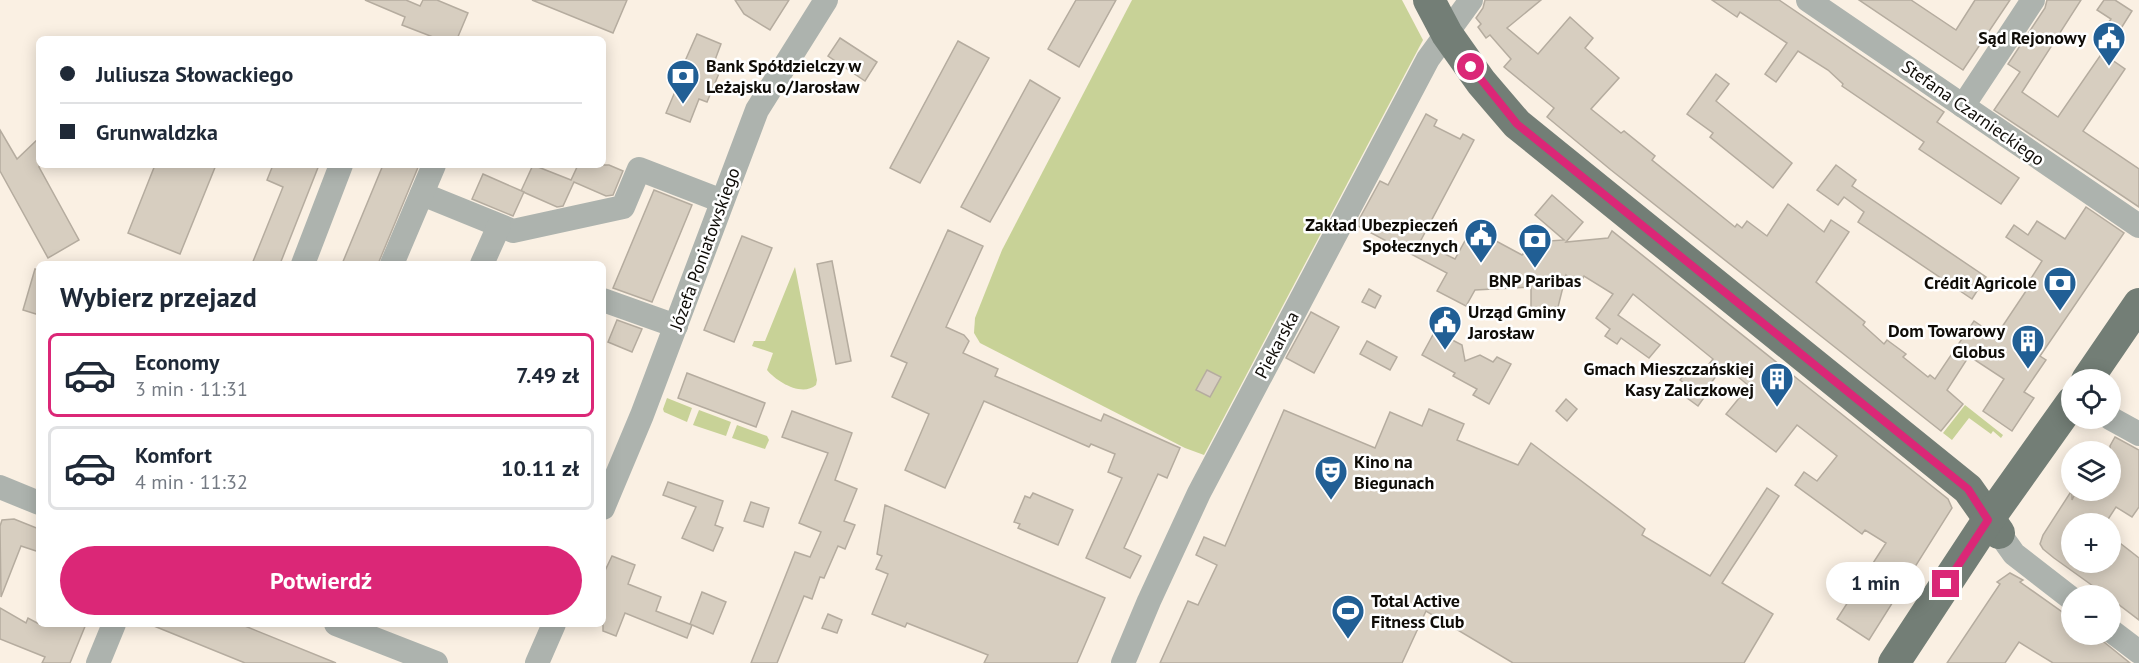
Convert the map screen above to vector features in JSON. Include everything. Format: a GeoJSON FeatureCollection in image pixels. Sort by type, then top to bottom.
{"type":"FeatureCollection","features":[{"type":"Feature","properties":{"kind":"main road"},"geometry":{"type":"LineString","coordinates":[[1429,0],[1447,34],[1481,82],[1517,124],[1968,489],[1994,526]]}},
{"type":"Feature","properties":{"kind":"main road"},"geometry":{"type":"LineString","coordinates":[[2095,369],[2139,304]]}},
{"type":"Feature","properties":{"kind":"main road"},"geometry":{"type":"LineString","coordinates":[[2114,369],[2139,332]]}},
{"type":"Feature","properties":{"kind":"main road"},"geometry":{"type":"LineString","coordinates":[[1910,663],[1968,575],[1994,526],[2061,419]]}},
{"type":"Feature","properties":{"kind":"main road"},"geometry":{"type":"LineString","coordinates":[[1893,663],[1994,526],[2070,429]]}},
{"type":"Feature","properties":{"kind":"street","name":"Józefa Poniatowskiego"},"geometry":{"type":"LineString","coordinates":[[606,501],[642,415],[757,110],[826,0]]}},
{"type":"Feature","properties":{"kind":"street","name":"Piekarska"},"geometry":{"type":"LineString","coordinates":[[1123,663],[1199,493],[1428,59],[1471,0]]}},
{"type":"Feature","properties":{"kind":"street","name":"Stefana Czarnieckiego"},"geometry":{"type":"LineString","coordinates":[[1808,0],[2139,226]]}},
{"type":"Feature","properties":{"kind":"street"},"geometry":{"type":"LineString","coordinates":[[1963,106],[2033,0]]}},
{"type":"Feature","properties":{"kind":"street"},"geometry":{"type":"LineString","coordinates":[[304,261],[340,168]]}},
{"type":"Feature","properties":{"kind":"street"},"geometry":{"type":"LineString","coordinates":[[393,261],[433,168]]}},
{"type":"Feature","properties":{"kind":"street"},"geometry":{"type":"LineString","coordinates":[[422,194],[513,231],[623,207],[639,169],[722,201]]}},
{"type":"Feature","properties":{"kind":"street"},"geometry":{"type":"LineString","coordinates":[[483,261],[498,226]]}},
{"type":"Feature","properties":{"kind":"street"},"geometry":{"type":"LineString","coordinates":[[606,301],[676,326]]}},
{"type":"Feature","properties":{"kind":"street"},"geometry":{"type":"LineString","coordinates":[[2121,424],[2139,434]]}},
{"type":"Feature","properties":{"kind":"street"},"geometry":{"type":"LineString","coordinates":[[0,487],[36,503]]}},
{"type":"Feature","properties":{"kind":"street"},"geometry":{"type":"LineString","coordinates":[[1994,526],[2014,554],[2061,590]]}},
{"type":"Feature","properties":{"kind":"street"},"geometry":{"type":"LineString","coordinates":[[98,663],[113,627]]}},
{"type":"Feature","properties":{"kind":"street"},"geometry":{"type":"LineString","coordinates":[[344,627],[436,663]]}},
{"type":"Feature","properties":{"kind":"street"},"geometry":{"type":"LineString","coordinates":[[537,663],[553,627]]}},
{"type":"Feature","properties":{"kind":"street"},"geometry":{"type":"LineString","coordinates":[[2121,638],[2139,652]]}},
{"type":"Feature","properties":{"kind":"green space"},"geometry":{"type":"Polygon","coordinates":[[[1132,0],[1402,0],[1423,40],[1204,455],[1185,448],[980,343],[974,333],[975,318],[1002,250],[1132,0]]]}},
{"type":"Feature","properties":{"kind":"green space"},"geometry":{"type":"Polygon","coordinates":[[[795,267],[817,380],[816,385],[804,389],[797,389],[771,375],[767,370],[773,353],[752,346],[754,341],[765,341],[795,267]]]}},
{"type":"Feature","properties":{"kind":"green space"},"geometry":{"type":"Polygon","coordinates":[[[667,398],[692,408],[687,422],[664,412],[667,398]]]}},
{"type":"Feature","properties":{"kind":"green space"},"geometry":{"type":"Polygon","coordinates":[[[1965,405],[2003,435],[2001,438],[1993,431],[1991,434],[1969,418],[1952,440],[1943,433],[1965,405]]]}},
{"type":"Feature","properties":{"kind":"green space"},"geometry":{"type":"Polygon","coordinates":[[[699,410],[731,422],[726,436],[693,425],[699,410]]]}},
{"type":"Feature","properties":{"kind":"green space"},"geometry":{"type":"Polygon","coordinates":[[[737,425],[767,436],[769,440],[765,449],[732,438],[737,425]]]}},
{"type":"Feature","properties":{"kind":"building"},"geometry":{"type":"Polygon","coordinates":[[[365,0],[406,0],[420,6],[423,0],[437,0],[468,13],[458,36],[430,36],[402,25],[405,17],[365,0]]]}},
{"type":"Feature","properties":{"kind":"building"},"geometry":{"type":"Polygon","coordinates":[[[532,0],[627,0],[613,33],[532,0]]]}},
{"type":"Feature","properties":{"kind":"building"},"geometry":{"type":"Polygon","coordinates":[[[735,0],[789,0],[770,30],[744,14],[735,0]]]}},
{"type":"Feature","properties":{"kind":"building"},"geometry":{"type":"Polygon","coordinates":[[[1076,0],[1116,0],[1079,67],[1048,49],[1076,0]]]}},
{"type":"Feature","properties":{"kind":"building"},"geometry":{"type":"Polygon","coordinates":[[[1485,0],[1541,0],[1507,28],[1538,54],[1570,17],[1593,38],[1585,48],[1619,78],[1591,109],[1621,133],[1624,131],[1655,156],[1652,160],[1735,227],[1737,224],[1742,228],[1747,221],[1767,236],[1788,204],[1824,232],[1831,220],[1849,232],[1816,282],[1865,322],[1863,325],[1884,344],[1887,340],[1906,354],[1903,357],[1928,377],[1930,375],[1935,379],[1974,321],[1998,333],[2032,282],[2030,280],[2042,261],[2006,237],[2014,225],[2028,235],[2037,221],[2065,239],[2086,207],[2124,233],[2040,356],[2046,360],[2024,392],[2034,398],[2012,431],[1983,411],[2004,379],[1969,356],[1947,390],[1963,404],[1941,431],[1611,170],[1547,117],[1554,108],[1504,67],[1511,59],[1490,35],[1486,38],[1478,27],[1481,24],[1476,18],[1485,0]]]}},
{"type":"Feature","properties":{"kind":"building"},"geometry":{"type":"Polygon","coordinates":[[[1712,0],[1779,0],[1944,112],[1937,122],[2019,178],[2001,204],[1919,149],[1924,142],[1842,86],[1843,84],[1828,70],[1798,51],[1776,82],[1765,74],[1787,43],[1740,12],[1737,17],[1712,0]]]}},
{"type":"Feature","properties":{"kind":"building"},"geometry":{"type":"Polygon","coordinates":[[[1859,0],[1911,0],[1956,30],[1975,0],[2010,0],[1963,70],[1859,0]]]}},
{"type":"Feature","properties":{"kind":"building"},"geometry":{"type":"Polygon","coordinates":[[[2047,0],[2081,0],[2022,92],[2058,117],[2102,53],[2125,69],[2083,131],[2139,169],[2139,207],[1994,110],[2020,72],[2008,64],[2045,8],[2047,0]]]}},
{"type":"Feature","properties":{"kind":"building"},"geometry":{"type":"Polygon","coordinates":[[[2104,0],[2115,0],[2132,11],[2120,30],[2108,23],[2111,19],[2097,10],[2104,0]]]}},
{"type":"Feature","properties":{"kind":"building"},"geometry":{"type":"Polygon","coordinates":[[[697,34],[721,44],[712,68],[720,71],[707,102],[699,99],[690,122],[666,113],[677,87],[674,86],[697,34]]]}},
{"type":"Feature","properties":{"kind":"building"},"geometry":{"type":"Polygon","coordinates":[[[840,38],[877,62],[865,81],[828,56],[840,38]]]}},
{"type":"Feature","properties":{"kind":"building"},"geometry":{"type":"Polygon","coordinates":[[[958,41],[989,58],[920,183],[890,168],[958,41]]]}},
{"type":"Feature","properties":{"kind":"building"},"geometry":{"type":"Polygon","coordinates":[[[1716,74],[1729,84],[1716,101],[1792,163],[1773,188],[1710,137],[1713,133],[1687,114],[1716,74]]]}},
{"type":"Feature","properties":{"kind":"building"},"geometry":{"type":"Polygon","coordinates":[[[1030,80],[1060,98],[990,222],[961,207],[1030,80]]]}},
{"type":"Feature","properties":{"kind":"building"},"geometry":{"type":"Polygon","coordinates":[[[1426,114],[1437,120],[1434,126],[1460,139],[1463,134],[1474,140],[1420,242],[1455,259],[1472,228],[1522,255],[1535,242],[1564,240],[1535,215],[1552,195],[1583,222],[1566,242],[1608,238],[1612,231],[1948,499],[1952,508],[1869,640],[1837,619],[1886,543],[1865,530],[1862,534],[1795,485],[1804,472],[1817,481],[1837,456],[1797,425],[1776,452],[1726,414],[1749,386],[1724,365],[1706,390],[1708,392],[1698,406],[1679,392],[1685,384],[1680,380],[1691,367],[1701,374],[1713,359],[1633,294],[1618,315],[1660,345],[1649,358],[1621,338],[1617,344],[1605,336],[1610,329],[1596,318],[1613,294],[1584,276],[1578,287],[1566,275],[1558,307],[1555,307],[1552,319],[1531,314],[1531,287],[1475,290],[1466,306],[1437,291],[1447,273],[1356,225],[1380,181],[1388,185],[1426,114]]]}},
{"type":"Feature","properties":{"kind":"building"},"geometry":{"type":"Polygon","coordinates":[[[0,130],[17,159],[36,141],[36,168],[40,168],[79,240],[48,258],[0,171],[0,130]]]}},
{"type":"Feature","properties":{"kind":"building"},"geometry":{"type":"Polygon","coordinates":[[[606,165],[609,165],[623,171],[613,195],[606,196],[574,182],[563,206],[557,207],[521,191],[532,168],[541,168],[571,180],[577,168],[606,168],[606,165]]]}},
{"type":"Feature","properties":{"kind":"building"},"geometry":{"type":"Polygon","coordinates":[[[1836,165],[1856,180],[1852,186],[1986,277],[1972,299],[1858,222],[1864,212],[1844,197],[1838,205],[1817,190],[1836,165]]]}},
{"type":"Feature","properties":{"kind":"building"},"geometry":{"type":"Polygon","coordinates":[[[154,168],[215,168],[180,254],[128,233],[154,168]]]}},
{"type":"Feature","properties":{"kind":"building"},"geometry":{"type":"Polygon","coordinates":[[[272,168],[318,168],[281,261],[253,261],[283,187],[267,180],[272,168]]]}},
{"type":"Feature","properties":{"kind":"building"},"geometry":{"type":"Polygon","coordinates":[[[382,168],[418,168],[379,261],[343,261],[382,168]]]}},
{"type":"Feature","properties":{"kind":"building"},"geometry":{"type":"Polygon","coordinates":[[[483,174],[524,192],[513,216],[472,199],[483,174]]]}},
{"type":"Feature","properties":{"kind":"building"},"geometry":{"type":"Polygon","coordinates":[[[654,190],[692,205],[652,302],[613,288],[654,190]]]}},
{"type":"Feature","properties":{"kind":"building"},"geometry":{"type":"Polygon","coordinates":[[[948,230],[983,246],[946,327],[964,335],[969,341],[963,353],[998,369],[995,376],[1101,421],[1104,414],[1180,448],[1167,478],[1158,474],[1124,548],[1141,556],[1130,578],[1086,558],[1122,478],[1108,472],[1115,454],[1091,444],[1089,447],[984,401],[945,488],[905,470],[929,414],[892,397],[907,363],[891,356],[948,230]]]}},
{"type":"Feature","properties":{"kind":"building"},"geometry":{"type":"Polygon","coordinates":[[[742,236],[772,248],[734,342],[704,330],[742,236]]]}},
{"type":"Feature","properties":{"kind":"building"},"geometry":{"type":"Polygon","coordinates":[[[832,261],[851,361],[836,364],[817,264],[832,261]]]}},
{"type":"Feature","properties":{"kind":"building"},"geometry":{"type":"Polygon","coordinates":[[[35,269],[36,269],[36,314],[23,310],[35,269]]]}},
{"type":"Feature","properties":{"kind":"building"},"geometry":{"type":"Polygon","coordinates":[[[1369,289],[1381,296],[1375,308],[1362,302],[1369,289]]]}},
{"type":"Feature","properties":{"kind":"building"},"geometry":{"type":"Polygon","coordinates":[[[1311,312],[1339,327],[1314,373],[1286,358],[1311,312]]]}},
{"type":"Feature","properties":{"kind":"building"},"geometry":{"type":"Polygon","coordinates":[[[617,320],[642,329],[632,352],[608,342],[617,320]]]}},
{"type":"Feature","properties":{"kind":"building"},"geometry":{"type":"Polygon","coordinates":[[[1435,331],[1462,345],[1465,361],[1480,355],[1493,362],[1497,357],[1511,364],[1489,404],[1473,395],[1477,389],[1453,376],[1455,373],[1422,355],[1435,331]]]}},
{"type":"Feature","properties":{"kind":"building"},"geometry":{"type":"Polygon","coordinates":[[[1367,341],[1397,357],[1390,370],[1360,354],[1367,341]]]}},
{"type":"Feature","properties":{"kind":"building"},"geometry":{"type":"Polygon","coordinates":[[[1207,370],[1221,377],[1210,397],[1196,390],[1207,370]]]}},
{"type":"Feature","properties":{"kind":"building"},"geometry":{"type":"Polygon","coordinates":[[[687,373],[765,403],[756,427],[678,398],[687,373]]]}},
{"type":"Feature","properties":{"kind":"building"},"geometry":{"type":"Polygon","coordinates":[[[1566,399],[1577,409],[1567,421],[1556,411],[1566,399]]]}},
{"type":"Feature","properties":{"kind":"building"},"geometry":{"type":"Polygon","coordinates":[[[1429,409],[1464,424],[1457,440],[1518,465],[1531,443],[1645,529],[1642,535],[1710,576],[1767,488],[1779,496],[1722,583],[1773,614],[1744,663],[1513,663],[1426,611],[1402,663],[1160,663],[1188,601],[1198,605],[1217,565],[1196,555],[1204,537],[1225,546],[1284,410],[1375,448],[1390,412],[1422,426],[1429,409]]]}},
{"type":"Feature","properties":{"kind":"building"},"geometry":{"type":"Polygon","coordinates":[[[792,411],[852,433],[835,480],[857,489],[844,521],[855,525],[845,549],[838,546],[824,578],[820,577],[812,599],[804,596],[777,663],[751,663],[795,552],[810,557],[821,532],[799,523],[828,453],[782,437],[792,411]]]}},
{"type":"Feature","properties":{"kind":"building"},"geometry":{"type":"Polygon","coordinates":[[[2115,437],[2139,450],[2139,507],[2132,517],[2116,507],[2112,513],[2061,513],[2061,563],[2040,544],[2043,535],[2065,501],[2121,501],[2121,441],[2113,441],[2115,437]]]}},
{"type":"Feature","properties":{"kind":"building"},"geometry":{"type":"Polygon","coordinates":[[[668,482],[723,501],[715,525],[723,528],[713,551],[682,538],[696,507],[663,495],[668,482]]]}},
{"type":"Feature","properties":{"kind":"building"},"geometry":{"type":"Polygon","coordinates":[[[1033,493],[1073,510],[1058,545],[1018,528],[1020,524],[1014,522],[1025,496],[1030,498],[1033,493]]]}},
{"type":"Feature","properties":{"kind":"building"},"geometry":{"type":"Polygon","coordinates":[[[751,502],[769,508],[763,527],[744,521],[751,502]]]}},
{"type":"Feature","properties":{"kind":"building"},"geometry":{"type":"Polygon","coordinates":[[[885,505],[1105,598],[1077,663],[984,663],[988,655],[907,623],[905,627],[872,614],[888,574],[876,569],[882,556],[877,554],[885,505]]]}},
{"type":"Feature","properties":{"kind":"building"},"geometry":{"type":"Polygon","coordinates":[[[14,519],[36,528],[36,551],[21,546],[1,597],[0,526],[2,520],[14,519]]]}},
{"type":"Feature","properties":{"kind":"building"},"geometry":{"type":"Polygon","coordinates":[[[2121,544],[2139,558],[2139,620],[2121,606],[2121,585],[2092,585],[2075,573],[2121,573],[2121,544]]]}},
{"type":"Feature","properties":{"kind":"building"},"geometry":{"type":"Polygon","coordinates":[[[612,556],[635,565],[628,584],[661,597],[656,611],[692,625],[687,638],[625,613],[616,636],[603,631],[603,627],[606,627],[606,569],[612,556]]]}},
{"type":"Feature","properties":{"kind":"building"},"geometry":{"type":"Polygon","coordinates":[[[2010,573],[2023,580],[2020,582],[2061,611],[2061,645],[2108,645],[2130,663],[2053,663],[2019,642],[2005,663],[1947,663],[2000,584],[1997,582],[2010,573]]]}},
{"type":"Feature","properties":{"kind":"building"},"geometry":{"type":"Polygon","coordinates":[[[702,592],[726,602],[713,634],[690,624],[702,592]]]}},
{"type":"Feature","properties":{"kind":"building"},"geometry":{"type":"Polygon","coordinates":[[[0,608],[26,623],[28,618],[36,622],[36,627],[85,627],[70,663],[42,663],[45,657],[0,639],[0,608]]]}},
{"type":"Feature","properties":{"kind":"building"},"geometry":{"type":"Polygon","coordinates":[[[828,614],[842,620],[837,633],[822,628],[828,614]]]}},
{"type":"Feature","properties":{"kind":"building"},"geometry":{"type":"Polygon","coordinates":[[[156,627],[247,627],[336,663],[245,663],[156,627]]]}},
{"type":"Feature","properties":{"kind":"place","name":"Sąd Rejonowy"},"geometry":{"type":"Point","coordinates":[2109,67]}},
{"type":"Feature","properties":{"kind":"place","name":"Bank Spółdzielczy w Leżajsku o/Jarosław"},"geometry":{"type":"Point","coordinates":[683,105]}},
{"type":"Feature","properties":{"kind":"place","name":"Zakład Ubezpieczeń Społecznych"},"geometry":{"type":"Point","coordinates":[1481,264]}},
{"type":"Feature","properties":{"kind":"place","name":"BNP Paribas"},"geometry":{"type":"Point","coordinates":[1535,269]}},
{"type":"Feature","properties":{"kind":"place","name":"Crédit Agricole"},"geometry":{"type":"Point","coordinates":[2060,312]}},
{"type":"Feature","properties":{"kind":"place","name":"Urząd Gminy Jarosław"},"geometry":{"type":"Point","coordinates":[1445,351]}},
{"type":"Feature","properties":{"kind":"place","name":"Dom Towarowy Globus"},"geometry":{"type":"Point","coordinates":[2028,370]}},
{"type":"Feature","properties":{"kind":"place","name":"Gmach Mieszczańskiej Kasy Zaliczkowej"},"geometry":{"type":"Point","coordinates":[1777,408]}},
{"type":"Feature","properties":{"kind":"place","name":"Kino na Biegunach"},"geometry":{"type":"Point","coordinates":[1331,501]}},
{"type":"Feature","properties":{"kind":"place","name":"Total Active Fitness Club"},"geometry":{"type":"Point","coordinates":[1348,640]}},
{"type":"Feature","properties":{"kind":"route"},"geometry":{"type":"LineString","coordinates":[[1471,67],[1517,124],[1968,489],[1988,520],[1946,584]]}}]}
